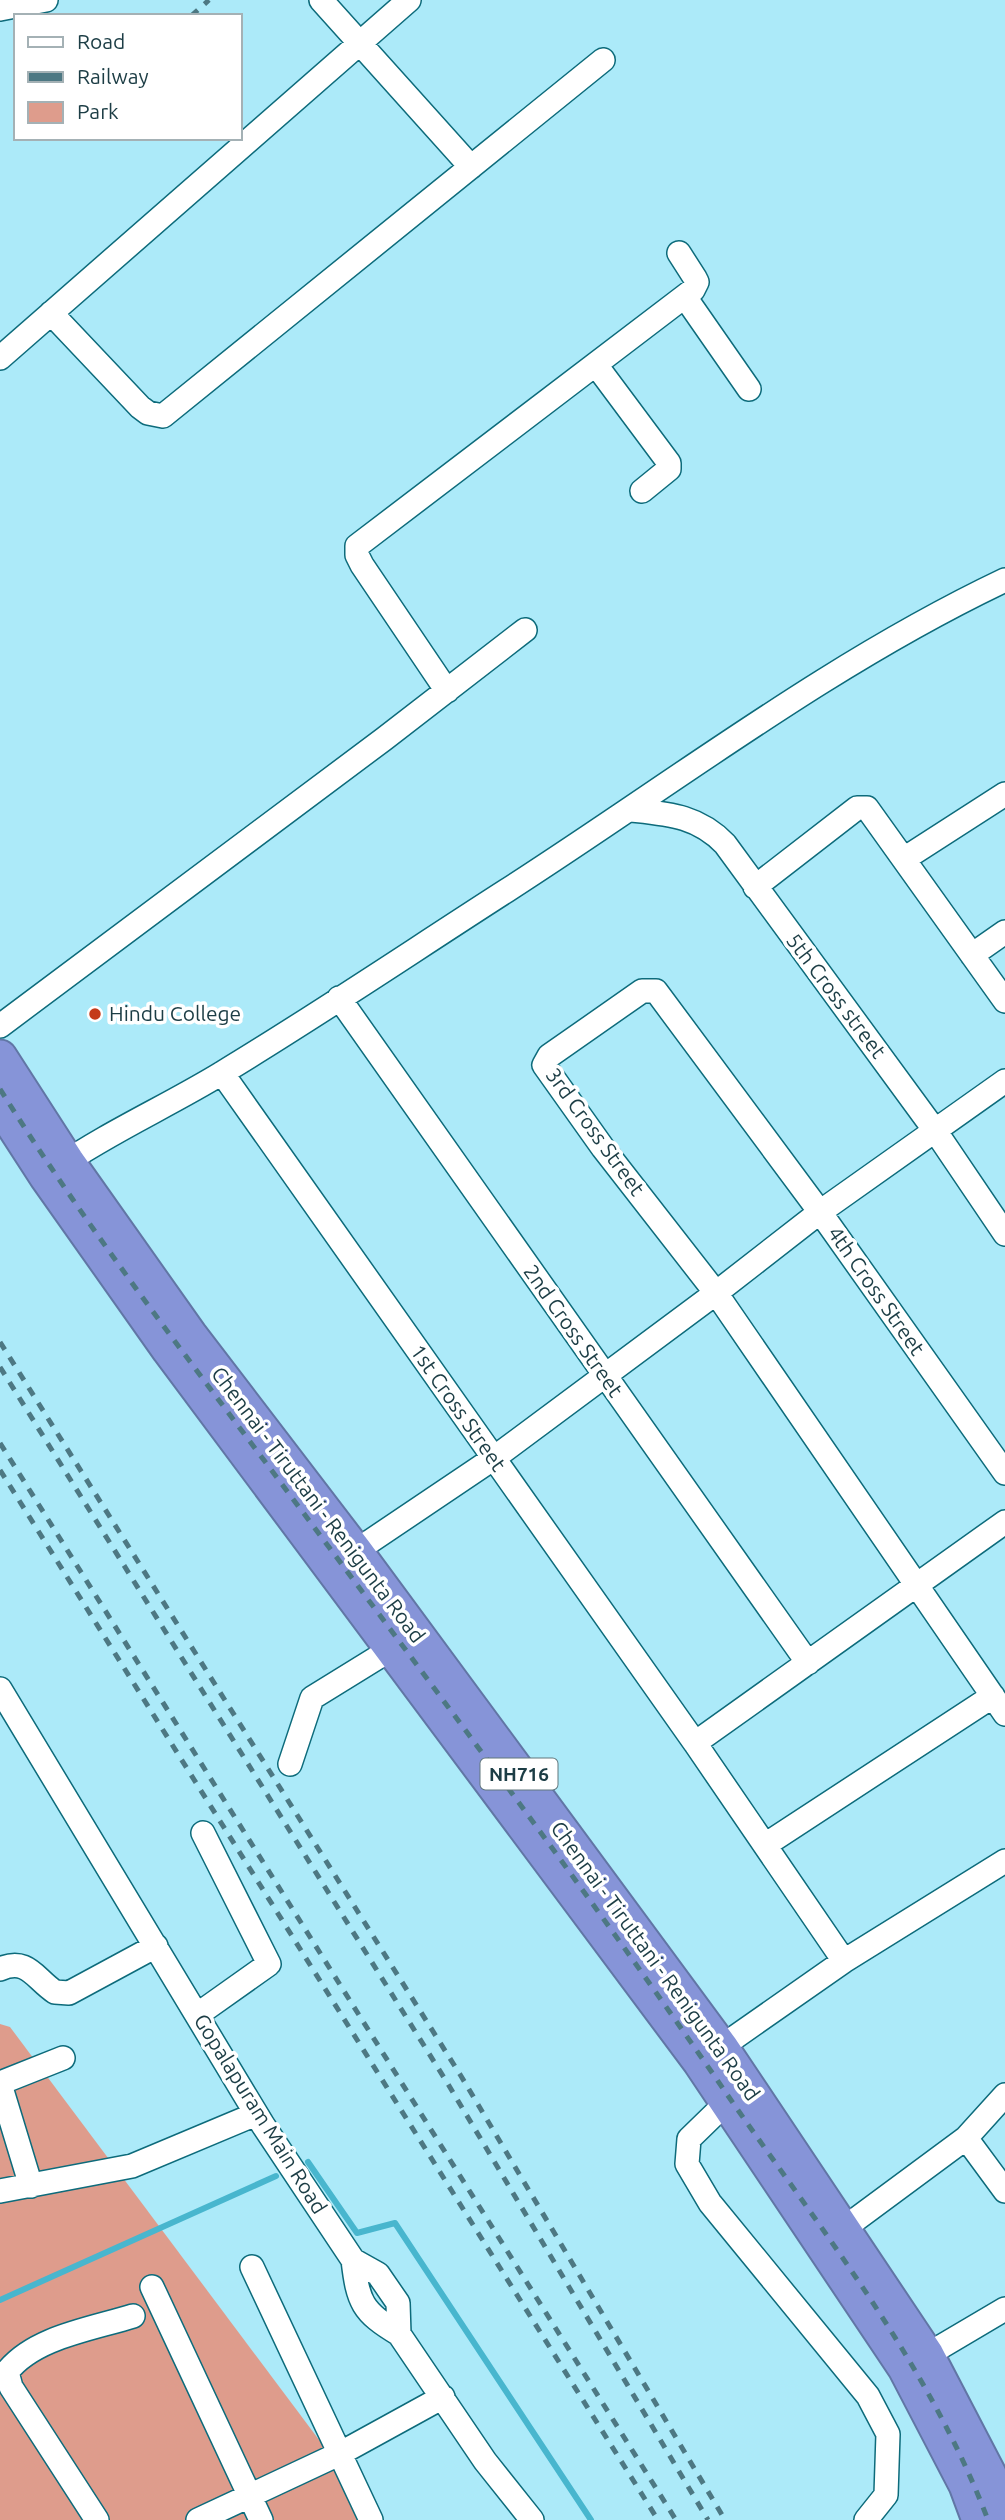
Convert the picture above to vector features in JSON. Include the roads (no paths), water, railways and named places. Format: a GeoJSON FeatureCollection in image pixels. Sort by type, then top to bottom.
{"type":"FeatureCollection","features":[{"type":"Feature","properties":{"kind":"highway","name":"Chennai - Tiruttani - Renigunta Road"},"geometry":{"type":"LineString","coordinates":[[0,1057],[56,1169],[169,1350],[344,1559],[710,2054],[726,2103],[905,2368],[977,2480],[1005,2512]]}},
{"type":"Feature","properties":{"kind":"highway","name":"Chennai - Tiruttani - Renigunta Road"},"geometry":{"type":"LineString","coordinates":[[0,1105],[56,1169]]}},
{"type":"Feature","properties":{"kind":"highway","name":"Chennai - Tiruttani - Renigunta Road"},"geometry":{"type":"LineString","coordinates":[[344,1559],[393,1647],[843,2229],[927,2355],[977,2480],[979,2520]]}},
{"type":"Feature","properties":{"kind":"street"},"geometry":{"type":"LineString","coordinates":[[0,9],[46,0]]}},
{"type":"Feature","properties":{"kind":"street"},"geometry":{"type":"LineString","coordinates":[[0,358],[409,0]]}},
{"type":"Feature","properties":{"kind":"street"},"geometry":{"type":"LineString","coordinates":[[326,1],[471,167]]}},
{"type":"Feature","properties":{"kind":"street"},"geometry":{"type":"LineString","coordinates":[[51,313],[140,407],[148,413],[163,416],[603,60]]}},
{"type":"Feature","properties":{"kind":"street"},"geometry":{"type":"LineString","coordinates":[[447,691],[362,565],[357,555],[357,546],[684,297],[697,282],[678,253]]}},
{"type":"Feature","properties":{"kind":"street"},"geometry":{"type":"LineString","coordinates":[[684,297],[749,390]]}},
{"type":"Feature","properties":{"kind":"street"},"geometry":{"type":"LineString","coordinates":[[596,365],[669,463],[669,469],[642,491]]}},
{"type":"Feature","properties":{"kind":"street"},"geometry":{"type":"LineString","coordinates":[[56,1169],[222,1073],[632,810],[796,697],[931,615],[1005,580]]}},
{"type":"Feature","properties":{"kind":"street"},"geometry":{"type":"LineString","coordinates":[[0,1026],[525,630]]}},
{"type":"Feature","properties":{"kind":"street"},"geometry":{"type":"LineString","coordinates":[[904,859],[1005,794]]}},
{"type":"Feature","properties":{"kind":"street"},"geometry":{"type":"LineString","coordinates":[[755,887],[862,807],[871,811],[1005,1001]]}},
{"type":"Feature","properties":{"kind":"street","name":"5th Cross street"},"geometry":{"type":"LineString","coordinates":[[632,810],[678,814],[710,828],[725,844],[936,1132],[1005,1234]]}},
{"type":"Feature","properties":{"kind":"street"},"geometry":{"type":"LineString","coordinates":[[972,955],[1005,932]]}},
{"type":"Feature","properties":{"kind":"street","name":"3rd Cross Street"},"geometry":{"type":"LineString","coordinates":[[716,1293],[603,1148],[544,1065],[549,1056],[642,991],[656,991],[746,1110]]}},
{"type":"Feature","properties":{"kind":"street","name":"2nd Cross Street"},"geometry":{"type":"LineString","coordinates":[[339,998],[808,1663]]}},
{"type":"Feature","properties":{"kind":"street","name":"1st Cross Street"},"geometry":{"type":"LineString","coordinates":[[222,1073],[695,1743],[844,1961]]}},
{"type":"Feature","properties":{"kind":"street"},"geometry":{"type":"LineString","coordinates":[[344,1559],[494,1458],[820,1212],[1005,1081]]}},
{"type":"Feature","properties":{"kind":"street","name":"4th Cross Street"},"geometry":{"type":"LineString","coordinates":[[746,1110],[1005,1473]]}},
{"type":"Feature","properties":{"kind":"street"},"geometry":{"type":"LineString","coordinates":[[716,1293],[999,1705],[765,1845]]}},
{"type":"Feature","properties":{"kind":"street"},"geometry":{"type":"LineString","coordinates":[[695,1743],[1005,1522]]}},
{"type":"Feature","properties":{"kind":"street"},"geometry":{"type":"LineString","coordinates":[[290,1765],[312,1698],[393,1647]]}},
{"type":"Feature","properties":{"kind":"street","name":"Gopalapuram Main Road"},"geometry":{"type":"LineString","coordinates":[[0,1689],[256,2114],[353,2260],[358,2297],[372,2318],[399,2334],[443,2397]]}},
{"type":"Feature","properties":{"kind":"street"},"geometry":{"type":"LineString","coordinates":[[197,2015],[269,1964],[203,1833]]}},
{"type":"Feature","properties":{"kind":"street"},"geometry":{"type":"LineString","coordinates":[[710,2054],[844,1961],[1005,1861]]}},
{"type":"Feature","properties":{"kind":"street"},"geometry":{"type":"LineString","coordinates":[[0,1969],[26,1967],[55,1992],[69,1993],[156,1946]]}},
{"type":"Feature","properties":{"kind":"street"},"geometry":{"type":"LineString","coordinates":[[31,2186],[0,2083],[63,2058]]}},
{"type":"Feature","properties":{"kind":"street"},"geometry":{"type":"LineString","coordinates":[[843,2229],[966,2138],[1005,2095]]}},
{"type":"Feature","properties":{"kind":"street"},"geometry":{"type":"LineString","coordinates":[[726,2103],[689,2139],[687,2164],[710,2203],[868,2396],[888,2434],[886,2495],[866,2520]]}},
{"type":"Feature","properties":{"kind":"street"},"geometry":{"type":"LineString","coordinates":[[0,2191],[132,2166],[256,2114]]}},
{"type":"Feature","properties":{"kind":"street"},"geometry":{"type":"LineString","coordinates":[[966,2138],[1005,2191]]}},
{"type":"Feature","properties":{"kind":"street"},"geometry":{"type":"LineString","coordinates":[[252,2267],[371,2520]]}},
{"type":"Feature","properties":{"kind":"street"},"geometry":{"type":"LineString","coordinates":[[152,2287],[261,2520]]}},
{"type":"Feature","properties":{"kind":"street"},"geometry":{"type":"LineString","coordinates":[[927,2355],[1005,2309]]}},
{"type":"Feature","properties":{"kind":"street"},"geometry":{"type":"LineString","coordinates":[[97,2520],[11,2387],[7,2372],[17,2360],[42,2345],[133,2316]]}},
{"type":"Feature","properties":{"kind":"street"},"geometry":{"type":"LineString","coordinates":[[198,2520],[341,2453],[443,2397],[485,2461],[533,2520]]}},
{"type":"Feature","properties":{"kind":"waterway"},"geometry":{"type":"LineString","coordinates":[[308,2162],[357,2233],[395,2223],[591,2520]]}},
{"type":"Feature","properties":{"kind":"waterway"},"geometry":{"type":"LineString","coordinates":[[0,2300],[276,2176]]}},
{"type":"Feature","properties":{"kind":"railway"},"geometry":{"type":"LineString","coordinates":[[193,14],[209,0]]}},
{"type":"Feature","properties":{"kind":"railway"},"geometry":{"type":"LineString","coordinates":[[0,1089],[104,1244],[570,1873],[839,2253],[874,2304],[937,2409],[988,2520]]}},
{"type":"Feature","properties":{"kind":"railway"},"geometry":{"type":"LineString","coordinates":[[0,1342],[461,2076],[725,2520]]}},
{"type":"Feature","properties":{"kind":"railway"},"geometry":{"type":"LineString","coordinates":[[0,1367],[448,2084],[708,2520]]}},
{"type":"Feature","properties":{"kind":"railway"},"geometry":{"type":"LineString","coordinates":[[0,1443],[676,2520]]}},
{"type":"Feature","properties":{"kind":"railway"},"geometry":{"type":"LineString","coordinates":[[0,1470],[658,2520]]}},
{"type":"Feature","properties":{"kind":"place","name":"Hindu College"},"geometry":{"type":"Point","coordinates":[95,1014]}}]}
